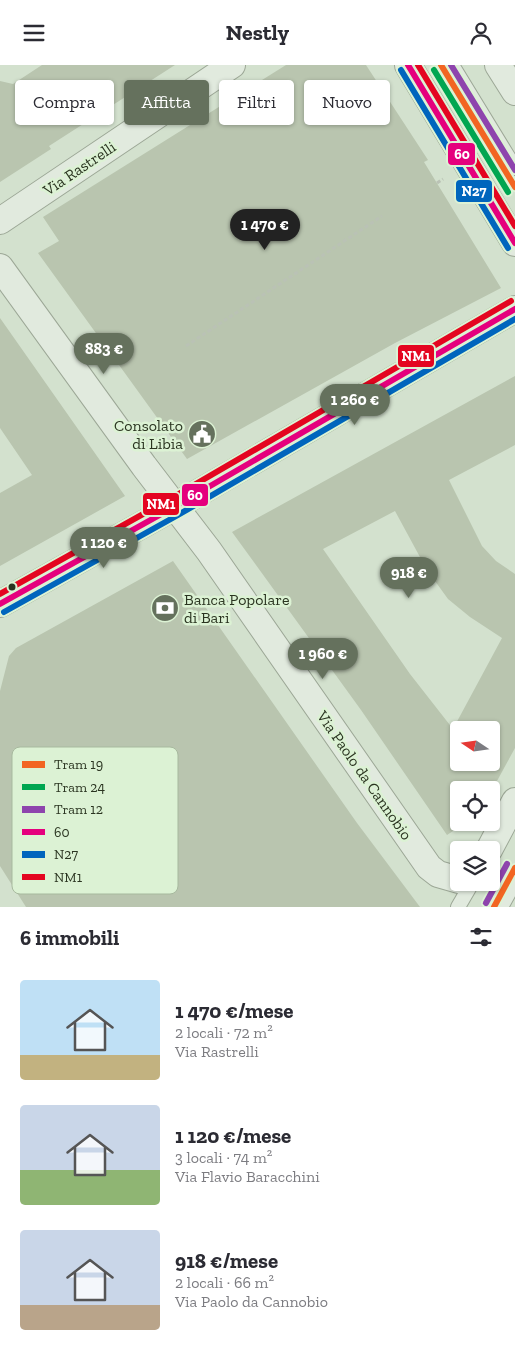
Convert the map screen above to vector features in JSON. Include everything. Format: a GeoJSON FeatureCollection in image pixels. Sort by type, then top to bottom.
{"type":"FeatureCollection","features":[{"type":"Feature","properties":{"kind":"street","name":"Via Rastrelli"},"geometry":{"type":"LineString","coordinates":[[0,221],[232,65]]}},
{"type":"Feature","properties":{"kind":"street"},"geometry":{"type":"LineString","coordinates":[[408,65],[515,243]]}},
{"type":"Feature","properties":{"kind":"street"},"geometry":{"type":"LineString","coordinates":[[498,65],[515,92]]}},
{"type":"Feature","properties":{"kind":"street","name":"Via Paolo da Cannobio"},"geometry":{"type":"LineString","coordinates":[[0,267],[174,507],[214,559],[429,867],[438,874],[450,877]]}},
{"type":"Feature","properties":{"kind":"street"},"geometry":{"type":"LineString","coordinates":[[0,604],[174,507],[515,309]]}},
{"type":"Feature","properties":{"kind":"street"},"geometry":{"type":"LineString","coordinates":[[494,841],[515,801]]}},
{"type":"Feature","properties":{"kind":"lane"},"geometry":{"type":"LineString","coordinates":[[452,65],[515,168]]}},
{"type":"Feature","properties":{"kind":"lane"},"geometry":{"type":"LineString","coordinates":[[501,907],[515,882]]}},
{"type":"Feature","properties":{"kind":"lane"},"geometry":{"type":"LineString","coordinates":[[458,907],[467,891]]}},
{"type":"Feature","properties":{"kind":"path"},"geometry":{"type":"LineString","coordinates":[[186,346],[382,216]]}},
{"type":"Feature","properties":{"kind":"building"},"geometry":{"type":"Polygon","coordinates":[[[42,65],[175,65],[152,80],[124,80],[124,98],[114,104],[114,80],[19,80],[42,65]]]}},
{"type":"Feature","properties":{"kind":"building"},"geometry":{"type":"Polygon","coordinates":[[[286,65],[366,65],[376,80],[304,80],[304,125],[390,125],[390,102],[428,160],[424,162],[501,288],[395,343],[187,459],[38,253],[59,241],[43,217],[190,125],[209,125],[209,113],[219,107],[219,125],[294,125],[294,80],[262,80],[286,65]]]}},
{"type":"Feature","properties":{"kind":"building"},"geometry":{"type":"Polygon","coordinates":[[[0,81],[13,84],[15,83],[15,125],[82,125],[49,146],[51,149],[0,182],[0,81]]]}},
{"type":"Feature","properties":{"kind":"building"},"geometry":{"type":"Polygon","coordinates":[[[0,318],[125,496],[0,566],[0,493],[32,475],[0,428],[0,318]]]}},
{"type":"Feature","properties":{"kind":"building"},"geometry":{"type":"Polygon","coordinates":[[[515,376],[515,445],[449,480],[482,546],[496,561],[515,574],[515,748],[497,781],[450,781],[450,831],[453,831],[447,835],[361,710],[232,532],[515,376]],[[395,511],[323,549],[410,674],[450,725],[450,771],[500,771],[500,721],[457,721],[502,638],[470,617],[448,599],[427,570],[395,511]]]}},
{"type":"Feature","properties":{"kind":"building"},"geometry":{"type":"Polygon","coordinates":[[[173,561],[357,823],[420,907],[26,907],[18,894],[178,894],[178,747],[12,747],[12,885],[0,866],[0,691],[9,656],[16,648],[173,561]]]}},
{"type":"Feature","properties":{"kind":"tram line","name":"19"},"geometry":{"type":"LineString","coordinates":[[441,65],[515,187]]}},
{"type":"Feature","properties":{"kind":"tram line","name":"12"},"geometry":{"type":"LineString","coordinates":[[451,65],[515,170]]}},
{"type":"Feature","properties":{"kind":"tram line","name":"24"},"geometry":{"type":"LineString","coordinates":[[434,70],[508,192]]}},
{"type":"Feature","properties":{"kind":"tram line","name":"12"},"geometry":{"type":"LineString","coordinates":[[486,903],[507,864]]}},
{"type":"Feature","properties":{"kind":"tram line","name":"19"},"geometry":{"type":"LineString","coordinates":[[494,907],[515,868]]}},
{"type":"Feature","properties":{"kind":"transit line","name":"60"},"geometry":{"type":"LineString","coordinates":[[408,65],[515,243]]}},
{"type":"Feature","properties":{"kind":"transit line","name":"NM1"},"geometry":{"type":"LineString","coordinates":[[418,65],[515,226]]}},
{"type":"Feature","properties":{"kind":"transit line","name":"N27"},"geometry":{"type":"LineString","coordinates":[[401,70],[508,248]]}},
{"type":"Feature","properties":{"kind":"transit line","name":"NM1"},"geometry":{"type":"LineString","coordinates":[[0,594],[170,499],[511,301]]}},
{"type":"Feature","properties":{"kind":"transit line","name":"60"},"geometry":{"type":"LineString","coordinates":[[0,604],[174,507],[515,309]]}},
{"type":"Feature","properties":{"kind":"transit line","name":"N27"},"geometry":{"type":"LineString","coordinates":[[4,612],[178,515],[515,319]]}},
{"type":"Feature","properties":{"kind":"place","name":"Consolato di Libia"},"geometry":{"type":"Point","coordinates":[202,434]}},
{"type":"Feature","properties":{"kind":"place","name":"Banca Popolare di Bari"},"geometry":{"type":"Point","coordinates":[165,608]}}]}
